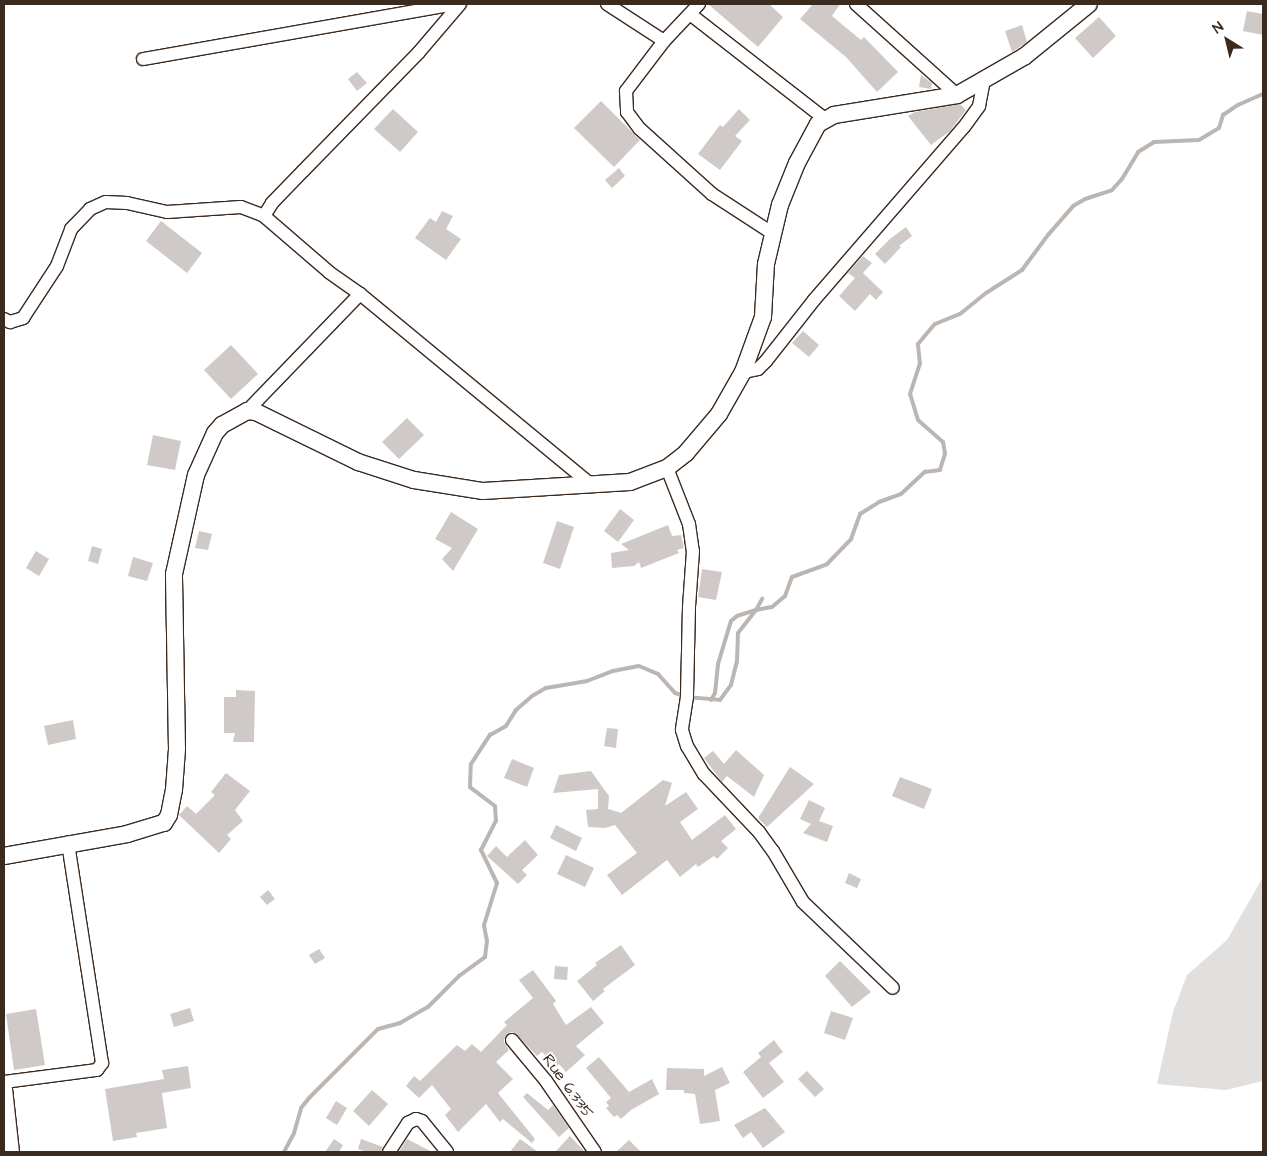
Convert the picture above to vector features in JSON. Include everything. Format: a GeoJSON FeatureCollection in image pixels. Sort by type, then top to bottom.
{"type":"FeatureCollection","features":[{"type":"Feature","properties":{"kind":"street"},"geometry":{"type":"LineString","coordinates":[[143,58],[458,4]]}},
{"type":"Feature","properties":{"kind":"street"},"geometry":{"type":"LineString","coordinates":[[264,216],[284,190],[420,52],[458,4]]}},
{"type":"Feature","properties":{"kind":"street"},"geometry":{"type":"LineString","coordinates":[[607,4],[664,41]]}},
{"type":"Feature","properties":{"kind":"street"},"geometry":{"type":"LineString","coordinates":[[699,4],[664,41],[626,91],[627,112],[640,129],[712,194],[772,233]]}},
{"type":"Feature","properties":{"kind":"street"},"geometry":{"type":"LineString","coordinates":[[856,4],[957,95]]}},
{"type":"Feature","properties":{"kind":"street"},"geometry":{"type":"LineString","coordinates":[[248,411],[256,412],[299,431],[358,462],[414,480],[483,491],[630,482],[667,468],[686,453],[708,428],[719,414],[743,372],[763,317],[766,264],[772,233],[797,162],[811,136],[825,119],[834,115],[957,95],[1025,56],[1089,4]]}},
{"type":"Feature","properties":{"kind":"street"},"geometry":{"type":"LineString","coordinates":[[690,14],[825,119]]}},
{"type":"Feature","properties":{"kind":"street"},"geometry":{"type":"LineString","coordinates":[[743,372],[758,369],[766,361],[814,300],[964,127],[979,106],[984,81]]}},
{"type":"Feature","properties":{"kind":"street"},"geometry":{"type":"LineString","coordinates":[[4,319],[10,322],[22,318],[57,266],[71,228],[90,209],[106,202],[127,203],[167,212],[242,207],[264,216],[592,485]]}},
{"type":"Feature","properties":{"kind":"street"},"geometry":{"type":"LineString","coordinates":[[4,856],[149,828],[164,823],[169,815],[174,790],[177,749],[174,574],[196,475],[215,433],[222,425],[248,411],[360,294]]}},
{"type":"Feature","properties":{"kind":"street"},"geometry":{"type":"LineString","coordinates":[[667,468],[689,524],[693,550],[689,607],[687,697],[682,730],[687,746],[704,774],[764,838],[803,902],[894,988]]}},
{"type":"Feature","properties":{"kind":"street"},"geometry":{"type":"LineString","coordinates":[[4,1082],[97,1070],[102,1063],[68,843]]}},
{"type":"Feature","properties":{"kind":"street","name":"Rue 6.335"},"geometry":{"type":"LineString","coordinates":[[512,1040],[546,1081],[595,1152]]}},
{"type":"Feature","properties":{"kind":"street"},"geometry":{"type":"LineString","coordinates":[[4,1088],[11,1152]]}},
{"type":"Feature","properties":{"kind":"street"},"geometry":{"type":"LineString","coordinates":[[389,1152],[408,1124],[416,1119],[422,1122],[447,1152]]}},
{"type":"Feature","properties":{"kind":"shaded area"},"geometry":{"type":"Polygon","coordinates":[[[1263,877],[1263,1081],[1226,1090],[1157,1084],[1173,1012],[1187,975],[1227,940],[1263,877]]]}},
{"type":"Feature","properties":{"kind":"building"},"geometry":{"type":"Polygon","coordinates":[[[708,4],[769,4],[783,17],[758,47],[708,4]]]}},
{"type":"Feature","properties":{"kind":"building"},"geometry":{"type":"Polygon","coordinates":[[[813,4],[840,4],[832,16],[861,40],[864,37],[898,72],[877,92],[846,57],[800,19],[813,4]]]}},
{"type":"Feature","properties":{"kind":"building"},"geometry":{"type":"Polygon","coordinates":[[[1247,11],[1263,14],[1263,35],[1243,31],[1247,11]]]}},
{"type":"Feature","properties":{"kind":"building"},"geometry":{"type":"Polygon","coordinates":[[[1099,17],[1116,36],[1093,58],[1075,38],[1099,17]]]}},
{"type":"Feature","properties":{"kind":"building"},"geometry":{"type":"Polygon","coordinates":[[[1022,25],[1027,42],[1012,52],[1005,31],[1022,25]]]}},
{"type":"Feature","properties":{"kind":"building"},"geometry":{"type":"Polygon","coordinates":[[[357,72],[367,83],[357,91],[348,79],[357,72]]]}},
{"type":"Feature","properties":{"kind":"building"},"geometry":{"type":"Polygon","coordinates":[[[921,75],[932,83],[931,89],[919,87],[921,75]]]}},
{"type":"Feature","properties":{"kind":"building"},"geometry":{"type":"Polygon","coordinates":[[[601,101],[640,140],[614,167],[574,128],[601,101]]]}},
{"type":"Feature","properties":{"kind":"building"},"geometry":{"type":"Polygon","coordinates":[[[960,104],[966,110],[950,131],[931,145],[908,116],[915,112],[960,104]]]}},
{"type":"Feature","properties":{"kind":"building"},"geometry":{"type":"Polygon","coordinates":[[[393,109],[418,132],[400,152],[374,129],[393,109]]]}},
{"type":"Feature","properties":{"kind":"building"},"geometry":{"type":"Polygon","coordinates":[[[739,109],[750,120],[735,136],[742,141],[720,170],[698,154],[720,125],[723,127],[739,109]]]}},
{"type":"Feature","properties":{"kind":"building"},"geometry":{"type":"Polygon","coordinates":[[[619,168],[625,176],[612,188],[605,180],[619,168]]]}},
{"type":"Feature","properties":{"kind":"building"},"geometry":{"type":"Polygon","coordinates":[[[442,211],[453,216],[446,229],[461,239],[446,260],[415,238],[430,218],[436,222],[442,211]]]}},
{"type":"Feature","properties":{"kind":"building"},"geometry":{"type":"Polygon","coordinates":[[[161,221],[202,253],[187,273],[146,241],[161,221]]]}},
{"type":"Feature","properties":{"kind":"building"},"geometry":{"type":"Polygon","coordinates":[[[906,227],[912,236],[899,246],[901,247],[885,264],[875,254],[891,238],[906,227]]]}},
{"type":"Feature","properties":{"kind":"building"},"geometry":{"type":"Polygon","coordinates":[[[863,256],[872,263],[863,273],[883,292],[876,300],[870,294],[855,311],[839,296],[855,278],[848,273],[863,256]]]}},
{"type":"Feature","properties":{"kind":"building"},"geometry":{"type":"Polygon","coordinates":[[[803,331],[819,345],[809,357],[792,343],[803,331]]]}},
{"type":"Feature","properties":{"kind":"building"},"geometry":{"type":"Polygon","coordinates":[[[231,345],[258,374],[231,399],[204,370],[231,345]]]}},
{"type":"Feature","properties":{"kind":"building"},"geometry":{"type":"Polygon","coordinates":[[[407,418],[424,435],[399,459],[382,442],[407,418]]]}},
{"type":"Feature","properties":{"kind":"building"},"geometry":{"type":"Polygon","coordinates":[[[153,435],[181,441],[175,470],[147,465],[153,435]]]}},
{"type":"Feature","properties":{"kind":"building"},"geometry":{"type":"Polygon","coordinates":[[[620,509],[634,520],[618,542],[604,531],[620,509]]]}},
{"type":"Feature","properties":{"kind":"building"},"geometry":{"type":"Polygon","coordinates":[[[451,512],[478,529],[453,571],[442,559],[452,548],[435,539],[451,512]]]}},
{"type":"Feature","properties":{"kind":"building"},"geometry":{"type":"Polygon","coordinates":[[[557,521],[574,527],[560,569],[543,563],[557,521]]]}},
{"type":"Feature","properties":{"kind":"building"},"geometry":{"type":"Polygon","coordinates":[[[668,525],[672,536],[681,535],[684,548],[677,550],[679,553],[641,568],[639,562],[634,566],[612,568],[611,553],[629,550],[621,544],[668,525]]]}},
{"type":"Feature","properties":{"kind":"building"},"geometry":{"type":"Polygon","coordinates":[[[199,531],[212,534],[208,550],[195,548],[199,531]]]}},
{"type":"Feature","properties":{"kind":"building"},"geometry":{"type":"Polygon","coordinates":[[[92,546],[102,549],[98,564],[88,561],[92,546]]]}},
{"type":"Feature","properties":{"kind":"building"},"geometry":{"type":"Polygon","coordinates":[[[36,551],[49,559],[39,576],[26,568],[36,551]]]}},
{"type":"Feature","properties":{"kind":"building"},"geometry":{"type":"Polygon","coordinates":[[[133,557],[153,563],[147,581],[128,576],[133,557]]]}},
{"type":"Feature","properties":{"kind":"building"},"geometry":{"type":"Polygon","coordinates":[[[702,569],[722,572],[716,600],[698,597],[702,569]]]}},
{"type":"Feature","properties":{"kind":"building"},"geometry":{"type":"Polygon","coordinates":[[[236,690],[255,691],[254,742],[233,742],[235,733],[224,733],[224,697],[236,697],[236,690]]]}},
{"type":"Feature","properties":{"kind":"building"},"geometry":{"type":"Polygon","coordinates":[[[73,720],[76,739],[48,745],[44,726],[73,720]]]}},
{"type":"Feature","properties":{"kind":"building"},"geometry":{"type":"Polygon","coordinates":[[[607,728],[618,729],[616,748],[604,746],[607,728]]]}},
{"type":"Feature","properties":{"kind":"building"},"geometry":{"type":"Polygon","coordinates":[[[736,750],[764,775],[754,797],[727,776],[722,782],[704,758],[713,751],[724,764],[736,750]]]}},
{"type":"Feature","properties":{"kind":"building"},"geometry":{"type":"Polygon","coordinates":[[[512,759],[534,768],[527,787],[504,778],[512,759]]]}},
{"type":"Feature","properties":{"kind":"building"},"geometry":{"type":"Polygon","coordinates":[[[790,767],[814,784],[767,827],[758,818],[790,767]]]}},
{"type":"Feature","properties":{"kind":"building"},"geometry":{"type":"Polygon","coordinates":[[[591,771],[609,796],[608,809],[621,813],[663,780],[672,783],[665,806],[686,792],[698,809],[680,822],[692,840],[725,815],[736,829],[721,841],[728,848],[717,859],[714,856],[698,867],[696,864],[680,877],[667,860],[622,895],[607,875],[637,853],[615,825],[605,828],[588,827],[586,810],[598,809],[598,789],[553,793],[559,775],[591,771]]]}},
{"type":"Feature","properties":{"kind":"building"},"geometry":{"type":"Polygon","coordinates":[[[226,773],[250,791],[235,810],[243,821],[227,835],[231,839],[219,853],[179,815],[187,806],[196,814],[215,795],[211,792],[226,773]]]}},
{"type":"Feature","properties":{"kind":"building"},"geometry":{"type":"Polygon","coordinates":[[[900,777],[932,789],[924,809],[892,796],[900,777]]]}},
{"type":"Feature","properties":{"kind":"building"},"geometry":{"type":"Polygon","coordinates":[[[809,800],[825,808],[819,821],[833,826],[827,842],[803,833],[811,824],[800,819],[809,800]]]}},
{"type":"Feature","properties":{"kind":"building"},"geometry":{"type":"Polygon","coordinates":[[[556,825],[582,838],[576,851],[550,838],[556,825]]]}},
{"type":"Feature","properties":{"kind":"building"},"geometry":{"type":"Polygon","coordinates":[[[525,840],[538,855],[522,870],[527,875],[518,884],[487,856],[496,846],[507,857],[525,840]]]}},
{"type":"Feature","properties":{"kind":"building"},"geometry":{"type":"Polygon","coordinates":[[[566,855],[594,868],[585,887],[557,874],[566,855]]]}},
{"type":"Feature","properties":{"kind":"building"},"geometry":{"type":"Polygon","coordinates":[[[849,873],[861,879],[857,888],[845,883],[849,873]]]}},
{"type":"Feature","properties":{"kind":"building"},"geometry":{"type":"Polygon","coordinates":[[[268,890],[275,899],[267,905],[260,897],[268,890]]]}},
{"type":"Feature","properties":{"kind":"building"},"geometry":{"type":"Polygon","coordinates":[[[621,945],[635,965],[603,989],[605,991],[593,1001],[577,981],[597,965],[595,963],[621,945]]]}},
{"type":"Feature","properties":{"kind":"building"},"geometry":{"type":"Polygon","coordinates":[[[319,949],[325,958],[315,964],[309,955],[319,949]]]}},
{"type":"Feature","properties":{"kind":"building"},"geometry":{"type":"Polygon","coordinates":[[[840,961],[871,992],[852,1007],[825,976],[840,961]]]}},
{"type":"Feature","properties":{"kind":"building"},"geometry":{"type":"Polygon","coordinates":[[[555,966],[568,967],[567,980],[554,979],[555,966]]]}},
{"type":"Feature","properties":{"kind":"building"},"geometry":{"type":"Polygon","coordinates":[[[533,970],[556,1001],[553,1004],[566,1025],[591,1007],[604,1023],[576,1046],[585,1055],[566,1072],[559,1064],[556,1067],[542,1052],[537,1056],[515,1033],[510,1032],[505,1037],[504,1042],[509,1050],[496,1062],[513,1079],[498,1093],[535,1139],[532,1143],[503,1119],[500,1122],[486,1104],[458,1132],[445,1115],[451,1109],[432,1085],[419,1098],[406,1086],[414,1076],[420,1081],[457,1045],[465,1051],[472,1044],[481,1052],[507,1025],[504,1022],[533,998],[519,980],[533,970]]]}},
{"type":"Feature","properties":{"kind":"building"},"geometry":{"type":"Polygon","coordinates":[[[190,1008],[194,1021],[174,1027],[170,1014],[190,1008]]]}},
{"type":"Feature","properties":{"kind":"building"},"geometry":{"type":"Polygon","coordinates":[[[36,1009],[45,1065],[14,1070],[6,1014],[36,1009]]]}},
{"type":"Feature","properties":{"kind":"building"},"geometry":{"type":"Polygon","coordinates":[[[831,1011],[853,1018],[845,1040],[824,1033],[831,1011]]]}},
{"type":"Feature","properties":{"kind":"building"},"geometry":{"type":"Polygon","coordinates":[[[774,1040],[783,1052],[769,1063],[784,1082],[763,1098],[743,1072],[761,1057],[758,1053],[774,1040]]]}},
{"type":"Feature","properties":{"kind":"building"},"geometry":{"type":"Polygon","coordinates":[[[599,1057],[629,1092],[652,1079],[659,1094],[631,1110],[621,1119],[617,1115],[614,1117],[606,1108],[609,1106],[606,1102],[611,1098],[586,1068],[599,1057]]]}},
{"type":"Feature","properties":{"kind":"building"},"geometry":{"type":"Polygon","coordinates":[[[188,1066],[191,1088],[162,1093],[167,1128],[136,1133],[137,1137],[113,1141],[105,1089],[164,1079],[162,1070],[188,1066]]]}},
{"type":"Feature","properties":{"kind":"building"},"geometry":{"type":"Polygon","coordinates":[[[722,1067],[730,1083],[715,1090],[720,1121],[700,1124],[695,1094],[684,1093],[684,1090],[666,1090],[667,1068],[704,1069],[704,1076],[722,1067]]]}},
{"type":"Feature","properties":{"kind":"building"},"geometry":{"type":"Polygon","coordinates":[[[807,1071],[824,1089],[815,1097],[798,1079],[807,1071]]]}},
{"type":"Feature","properties":{"kind":"building"},"geometry":{"type":"Polygon","coordinates":[[[372,1090],[388,1104],[369,1126],[353,1111],[372,1090]]]}},
{"type":"Feature","properties":{"kind":"building"},"geometry":{"type":"Polygon","coordinates":[[[527,1093],[548,1110],[553,1105],[569,1128],[559,1137],[523,1097],[527,1093]]]}},
{"type":"Feature","properties":{"kind":"building"},"geometry":{"type":"Polygon","coordinates":[[[336,1101],[347,1108],[337,1125],[326,1118],[336,1101]]]}},
{"type":"Feature","properties":{"kind":"building"},"geometry":{"type":"Polygon","coordinates":[[[765,1108],[785,1132],[763,1148],[751,1132],[743,1138],[734,1125],[765,1108]]]}},
{"type":"Feature","properties":{"kind":"building"},"geometry":{"type":"Polygon","coordinates":[[[570,1136],[585,1152],[555,1152],[570,1136]]]}},
{"type":"Feature","properties":{"kind":"building"},"geometry":{"type":"Polygon","coordinates":[[[334,1139],[343,1145],[339,1152],[325,1152],[334,1139]]]}},
{"type":"Feature","properties":{"kind":"building"},"geometry":{"type":"Polygon","coordinates":[[[361,1139],[383,1147],[381,1152],[366,1152],[358,1149],[361,1139]]]}},
{"type":"Feature","properties":{"kind":"building"},"geometry":{"type":"Polygon","coordinates":[[[407,1139],[432,1152],[399,1152],[407,1139]]]}},
{"type":"Feature","properties":{"kind":"building"},"geometry":{"type":"Polygon","coordinates":[[[520,1139],[538,1152],[510,1152],[520,1139]]]}},
{"type":"Feature","properties":{"kind":"building"},"geometry":{"type":"Polygon","coordinates":[[[629,1140],[641,1152],[616,1152],[629,1140]]]}},
{"type":"Feature","properties":{"kind":"waterway"},"geometry":{"type":"LineString","coordinates":[[284,1152],[294,1133],[301,1108],[378,1029],[400,1023],[428,1007],[459,976],[485,957],[487,941],[484,925],[497,883],[481,850],[496,821],[495,806],[470,787],[471,764],[490,735],[506,726],[516,710],[532,696],[546,688],[587,681],[613,671],[639,666],[658,674],[675,693],[687,697],[720,700],[731,685],[737,661],[738,633],[756,610],[772,607],[785,596],[792,577],[827,564],[851,539],[860,514],[879,502],[901,494],[925,472],[940,470],[945,454],[943,442],[918,420],[910,394],[920,364],[918,344],[935,324],[960,314],[986,293],[1022,270],[1073,206],[1085,199],[1112,190],[1122,179],[1138,152],[1154,142],[1199,140],[1219,128],[1223,115],[1238,105],[1263,94]]}},
{"type":"Feature","properties":{"kind":"waterway"},"geometry":{"type":"LineString","coordinates":[[711,700],[715,693],[718,664],[731,621],[737,616],[756,610],[762,599]]}}]}
